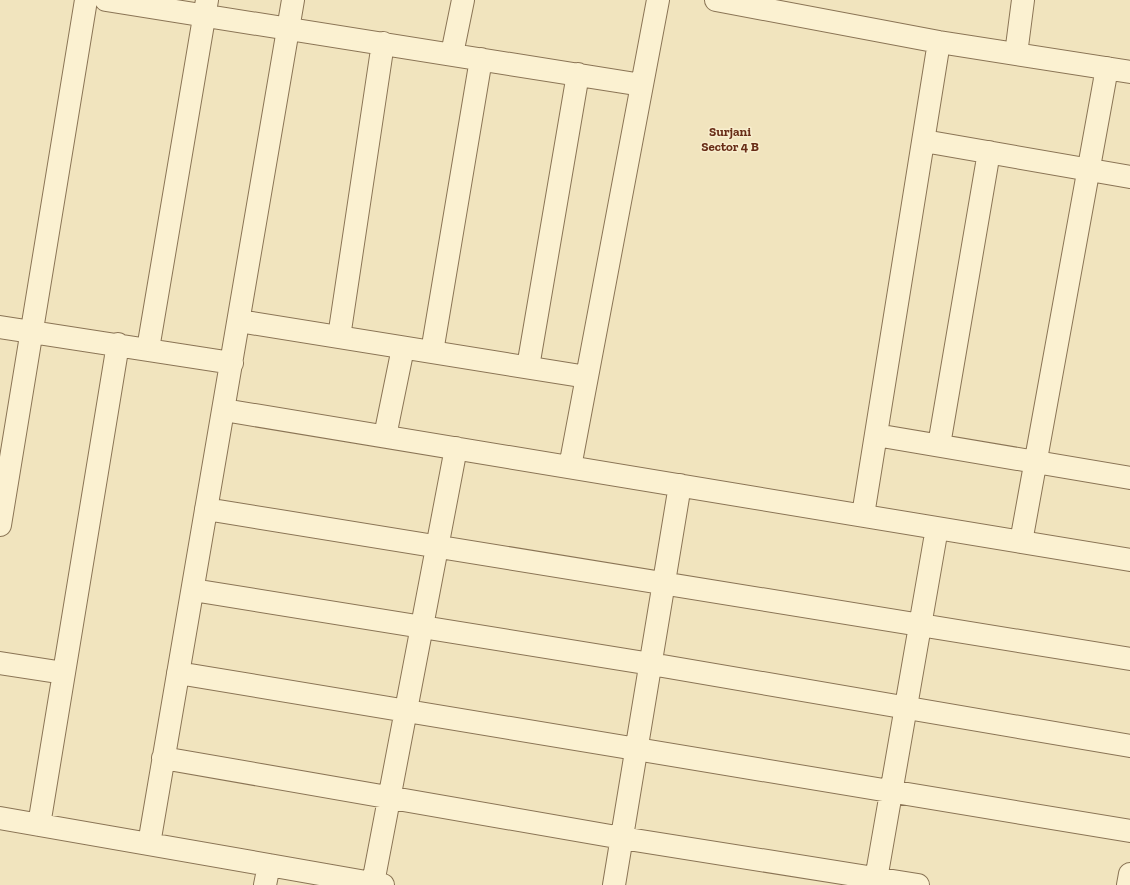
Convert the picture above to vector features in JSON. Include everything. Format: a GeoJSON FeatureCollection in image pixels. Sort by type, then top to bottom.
{"type":"FeatureCollection","features":[{"type":"Feature","properties":{"kind":"street"},"geometry":{"type":"LineString","coordinates":[[0,525],[86,0]]}},
{"type":"Feature","properties":{"kind":"street"},"geometry":{"type":"LineString","coordinates":[[106,0],[206,8],[288,28],[642,85]]}},
{"type":"Feature","properties":{"kind":"street"},"geometry":{"type":"LineString","coordinates":[[149,844],[293,0]]}},
{"type":"Feature","properties":{"kind":"street"},"geometry":{"type":"LineString","coordinates":[[452,54],[462,0]]}},
{"type":"Feature","properties":{"kind":"street"},"geometry":{"type":"LineString","coordinates":[[570,467],[658,0]]}},
{"type":"Feature","properties":{"kind":"street"},"geometry":{"type":"LineString","coordinates":[[716,0],[765,5],[939,42],[1130,72]]}},
{"type":"Feature","properties":{"kind":"street"},"geometry":{"type":"LineString","coordinates":[[1016,54],[1023,0]]}},
{"type":"Feature","properties":{"kind":"street"},"geometry":{"type":"LineString","coordinates":[[148,349],[206,8]]}},
{"type":"Feature","properties":{"kind":"street"},"geometry":{"type":"LineString","coordinates":[[863,515],[939,42]]}},
{"type":"Feature","properties":{"kind":"street"},"geometry":{"type":"LineString","coordinates":[[339,337],[383,43]]}},
{"type":"Feature","properties":{"kind":"street"},"geometry":{"type":"LineString","coordinates":[[432,352],[481,59]]}},
{"type":"Feature","properties":{"kind":"street"},"geometry":{"type":"LineString","coordinates":[[1021,542],[1106,68]]}},
{"type":"Feature","properties":{"kind":"street"},"geometry":{"type":"LineString","coordinates":[[528,367],[578,74]]}},
{"type":"Feature","properties":{"kind":"street"},"geometry":{"type":"LineString","coordinates":[[924,141],[1130,177]]}},
{"type":"Feature","properties":{"kind":"street"},"geometry":{"type":"LineString","coordinates":[[938,446],[989,152]]}},
{"type":"Feature","properties":{"kind":"street"},"geometry":{"type":"LineString","coordinates":[[239,321],[587,377]]}},
{"type":"Feature","properties":{"kind":"street"},"geometry":{"type":"LineString","coordinates":[[0,327],[118,344],[232,363]]}},
{"type":"Feature","properties":{"kind":"street"},"geometry":{"type":"LineString","coordinates":[[39,825],[118,344]]}},
{"type":"Feature","properties":{"kind":"street"},"geometry":{"type":"LineString","coordinates":[[385,436],[403,348]]}},
{"type":"Feature","properties":{"kind":"street"},"geometry":{"type":"LineString","coordinates":[[224,410],[1130,560]]}},
{"type":"Feature","properties":{"kind":"street"},"geometry":{"type":"LineString","coordinates":[[876,435],[1130,478]]}},
{"type":"Feature","properties":{"kind":"street"},"geometry":{"type":"LineString","coordinates":[[0,818],[149,844],[267,875],[378,884],[389,797],[456,448]]}},
{"type":"Feature","properties":{"kind":"street"},"geometry":{"type":"LineString","coordinates":[[614,885],[680,485]]}},
{"type":"Feature","properties":{"kind":"street"},"geometry":{"type":"LineString","coordinates":[[206,509],[1130,659]]}},
{"type":"Feature","properties":{"kind":"street"},"geometry":{"type":"LineString","coordinates":[[875,882],[938,528]]}},
{"type":"Feature","properties":{"kind":"street"},"geometry":{"type":"LineString","coordinates":[[192,590],[650,664],[1130,746]]}},
{"type":"Feature","properties":{"kind":"street"},"geometry":{"type":"LineString","coordinates":[[0,663],[64,673]]}},
{"type":"Feature","properties":{"kind":"street"},"geometry":{"type":"LineString","coordinates":[[178,672],[1130,831]]}},
{"type":"Feature","properties":{"kind":"street"},"geometry":{"type":"LineString","coordinates":[[163,758],[875,882],[918,885]]}},
{"type":"Feature","properties":{"kind":"street"},"geometry":{"type":"LineString","coordinates":[[1128,885],[1130,874]]}},
{"type":"Feature","properties":{"kind":"district","name":"Surjani Sector 4 B"},"geometry":{"type":"Point","coordinates":[730,138]}}]}
